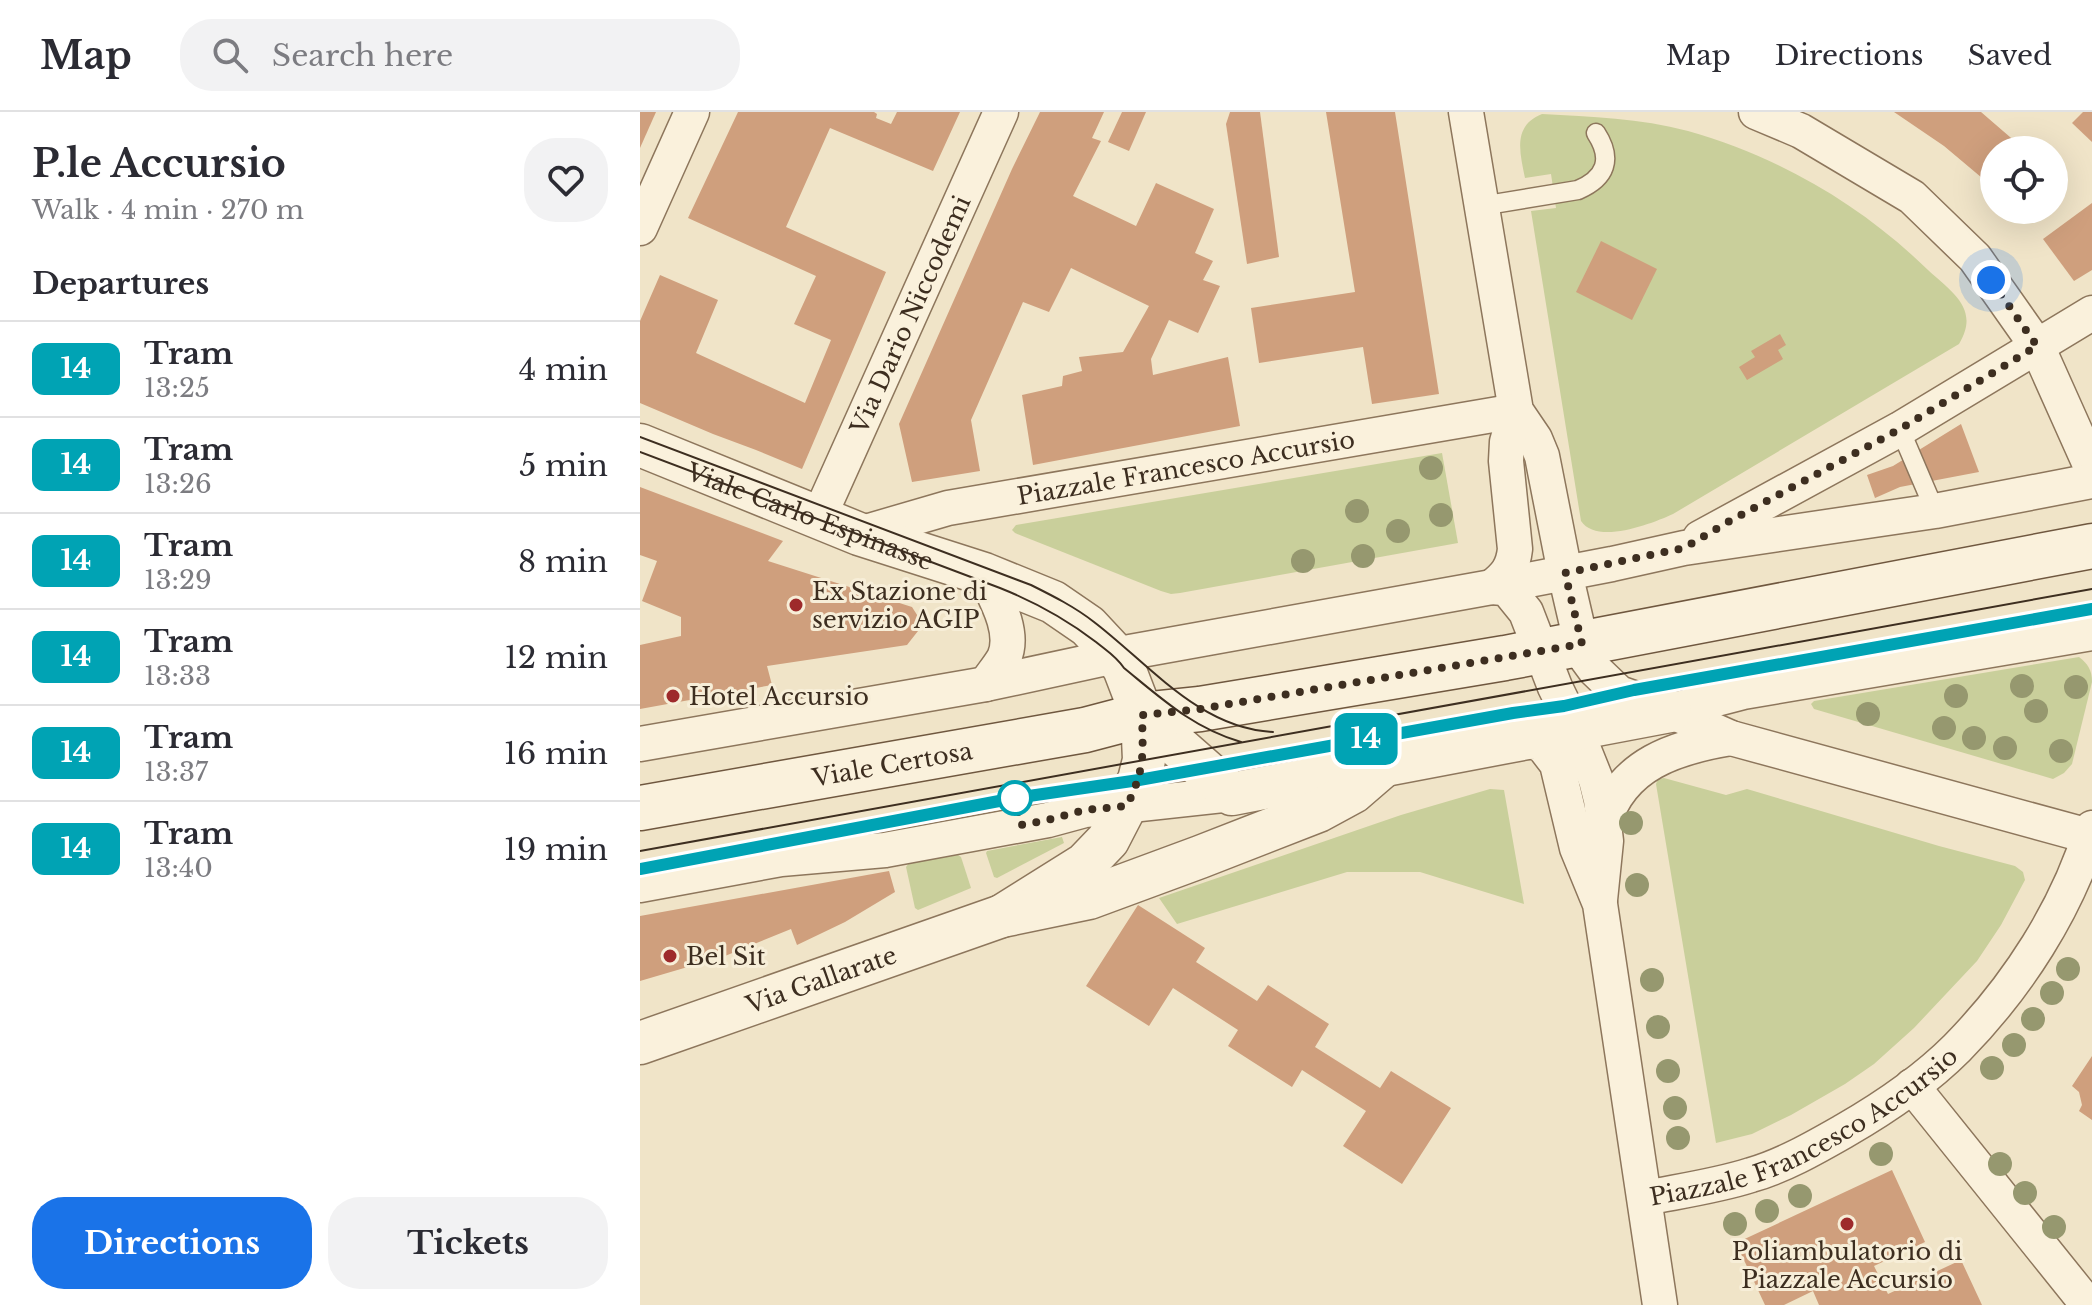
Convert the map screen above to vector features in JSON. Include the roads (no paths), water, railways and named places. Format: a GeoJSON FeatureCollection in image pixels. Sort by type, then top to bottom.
{"type":"FeatureCollection","features":[{"type":"Feature","properties":{"kind":"main road"},"geometry":{"type":"LineString","coordinates":[[1142,715],[1189,711],[1561,647],[2092,546]]}},
{"type":"Feature","properties":{"kind":"main road","name":"Viale Certosa"},"geometry":{"type":"LineString","coordinates":[[640,808],[1085,730],[1142,715]]}},
{"type":"Feature","properties":{"kind":"street"},"geometry":{"type":"LineString","coordinates":[[640,228],[692,112]]}},
{"type":"Feature","properties":{"kind":"street","name":"Via Dario Niccodemi"},"geometry":{"type":"LineString","coordinates":[[819,517],[1001,112]]}},
{"type":"Feature","properties":{"kind":"street","name":"Piazzale Francesco Accursio"},"geometry":{"type":"LineString","coordinates":[[1466,112],[1516,411],[1535,439],[1542,456],[1565,573],[1559,696],[1596,780],[1606,841],[1600,904]]}},
{"type":"Feature","properties":{"kind":"street"},"geometry":{"type":"LineString","coordinates":[[1756,112],[1805,122],[1912,197],[1975,258],[2037,346],[2092,469]]}},
{"type":"Feature","properties":{"kind":"street"},"geometry":{"type":"LineString","coordinates":[[1684,548],[1900,429],[2092,313]]}},
{"type":"Feature","properties":{"kind":"street","name":"Piazzale Francesco Accursio"},"geometry":{"type":"LineString","coordinates":[[859,534],[948,508],[1516,411]]}},
{"type":"Feature","properties":{"kind":"street","name":"Piazzale Francesco Accursio"},"geometry":{"type":"LineString","coordinates":[[1492,587],[1508,574],[1514,559],[1506,461],[1507,442],[1516,411]]}},
{"type":"Feature","properties":{"kind":"street","name":"Viale Carlo Espinasse"},"geometry":{"type":"LineString","coordinates":[[640,445],[859,534],[984,574],[1053,602],[1088,626],[1116,656]]}},
{"type":"Feature","properties":{"kind":"street"},"geometry":{"type":"LineString","coordinates":[[640,744],[986,684],[1146,649],[1492,587],[1684,548],[1935,511],[2092,481]]}},
{"type":"Feature","properties":{"kind":"street"},"geometry":{"type":"LineString","coordinates":[[984,574],[1002,610],[1007,641],[1005,656],[986,684]]}},
{"type":"Feature","properties":{"kind":"street","name":"Piazzale Francesco Accursio"},"geometry":{"type":"LineString","coordinates":[[1492,587],[1509,591],[1561,647],[1584,655],[1619,693],[1731,738],[2091,834],[2045,933],[2011,987],[1956,1049],[1912,1086],[1868,1117],[1818,1146],[1753,1175],[1645,1198],[1600,904],[1577,848],[1559,769],[1552,755],[1536,742],[1517,741]]}},
{"type":"Feature","properties":{"kind":"street"},"geometry":{"type":"LineString","coordinates":[[640,885],[781,859],[885,850],[1048,820],[1085,810],[1232,794],[1576,730],[1743,692],[2092,633]]}},
{"type":"Feature","properties":{"kind":"street"},"geometry":{"type":"LineString","coordinates":[[1002,916],[1085,864],[1108,840],[1139,780],[1144,760],[1142,715],[1124,668],[1116,656]]}},
{"type":"Feature","properties":{"kind":"street"},"geometry":{"type":"LineString","coordinates":[[1142,715],[1232,794]]}},
{"type":"Feature","properties":{"kind":"street","name":"Piazzale Francesco Accursio"},"geometry":{"type":"LineString","coordinates":[[1604,823],[1618,791],[1644,766],[1695,745],[1731,738]]}},
{"type":"Feature","properties":{"kind":"street"},"geometry":{"type":"LineString","coordinates":[[1002,916],[1089,898],[1318,811],[1353,792],[1382,767]]}},
{"type":"Feature","properties":{"kind":"street","name":"Via Gallarate"},"geometry":{"type":"LineString","coordinates":[[640,1043],[1002,916]]}},
{"type":"Feature","properties":{"kind":"street"},"geometry":{"type":"LineString","coordinates":[[1912,1086],[2088,1305]]}},
{"type":"Feature","properties":{"kind":"street"},"geometry":{"type":"LineString","coordinates":[[1645,1198],[1660,1305]]}},
{"type":"Feature","properties":{"kind":"lane"},"geometry":{"type":"LineString","coordinates":[[1481,206],[1578,190],[1592,184],[1602,172],[1606,159],[1604,145],[1596,133]]}},
{"type":"Feature","properties":{"kind":"lane"},"geometry":{"type":"LineString","coordinates":[[1900,429],[1935,511]]}},
{"type":"Feature","properties":{"kind":"tram line"},"geometry":{"type":"LineString","coordinates":[[640,437],[1031,585],[1087,617],[1199,707],[1247,728],[1273,732]]}},
{"type":"Feature","properties":{"kind":"tram line"},"geometry":{"type":"LineString","coordinates":[[640,452],[1026,599],[1085,634],[1193,721],[1241,742]]}},
{"type":"Feature","properties":{"kind":"tram line"},"geometry":{"type":"LineString","coordinates":[[640,851],[2092,589]]}},
{"type":"Feature","properties":{"kind":"tram line"},"geometry":{"type":"LineString","coordinates":[[640,869],[1015,798],[1139,780],[1564,706],[1634,690],[2092,609]]}},
{"type":"Feature","properties":{"kind":"tram line","name":"14"},"geometry":{"type":"LineString","coordinates":[[640,869],[1015,798],[1139,780],[1564,706],[1634,690],[2092,609]]}},
{"type":"Feature","properties":{"kind":"place","name":"Ex Stazione di servizio AGIP"},"geometry":{"type":"Point","coordinates":[796,605]}},
{"type":"Feature","properties":{"kind":"place","name":"Hotel Accursio"},"geometry":{"type":"Point","coordinates":[673,696]}},
{"type":"Feature","properties":{"kind":"place","name":"Bel Sit"},"geometry":{"type":"Point","coordinates":[670,956]}},
{"type":"Feature","properties":{"kind":"place","name":"Poliambulatorio di Piazzale Accursio"},"geometry":{"type":"Point","coordinates":[1847,1224]}}]}
